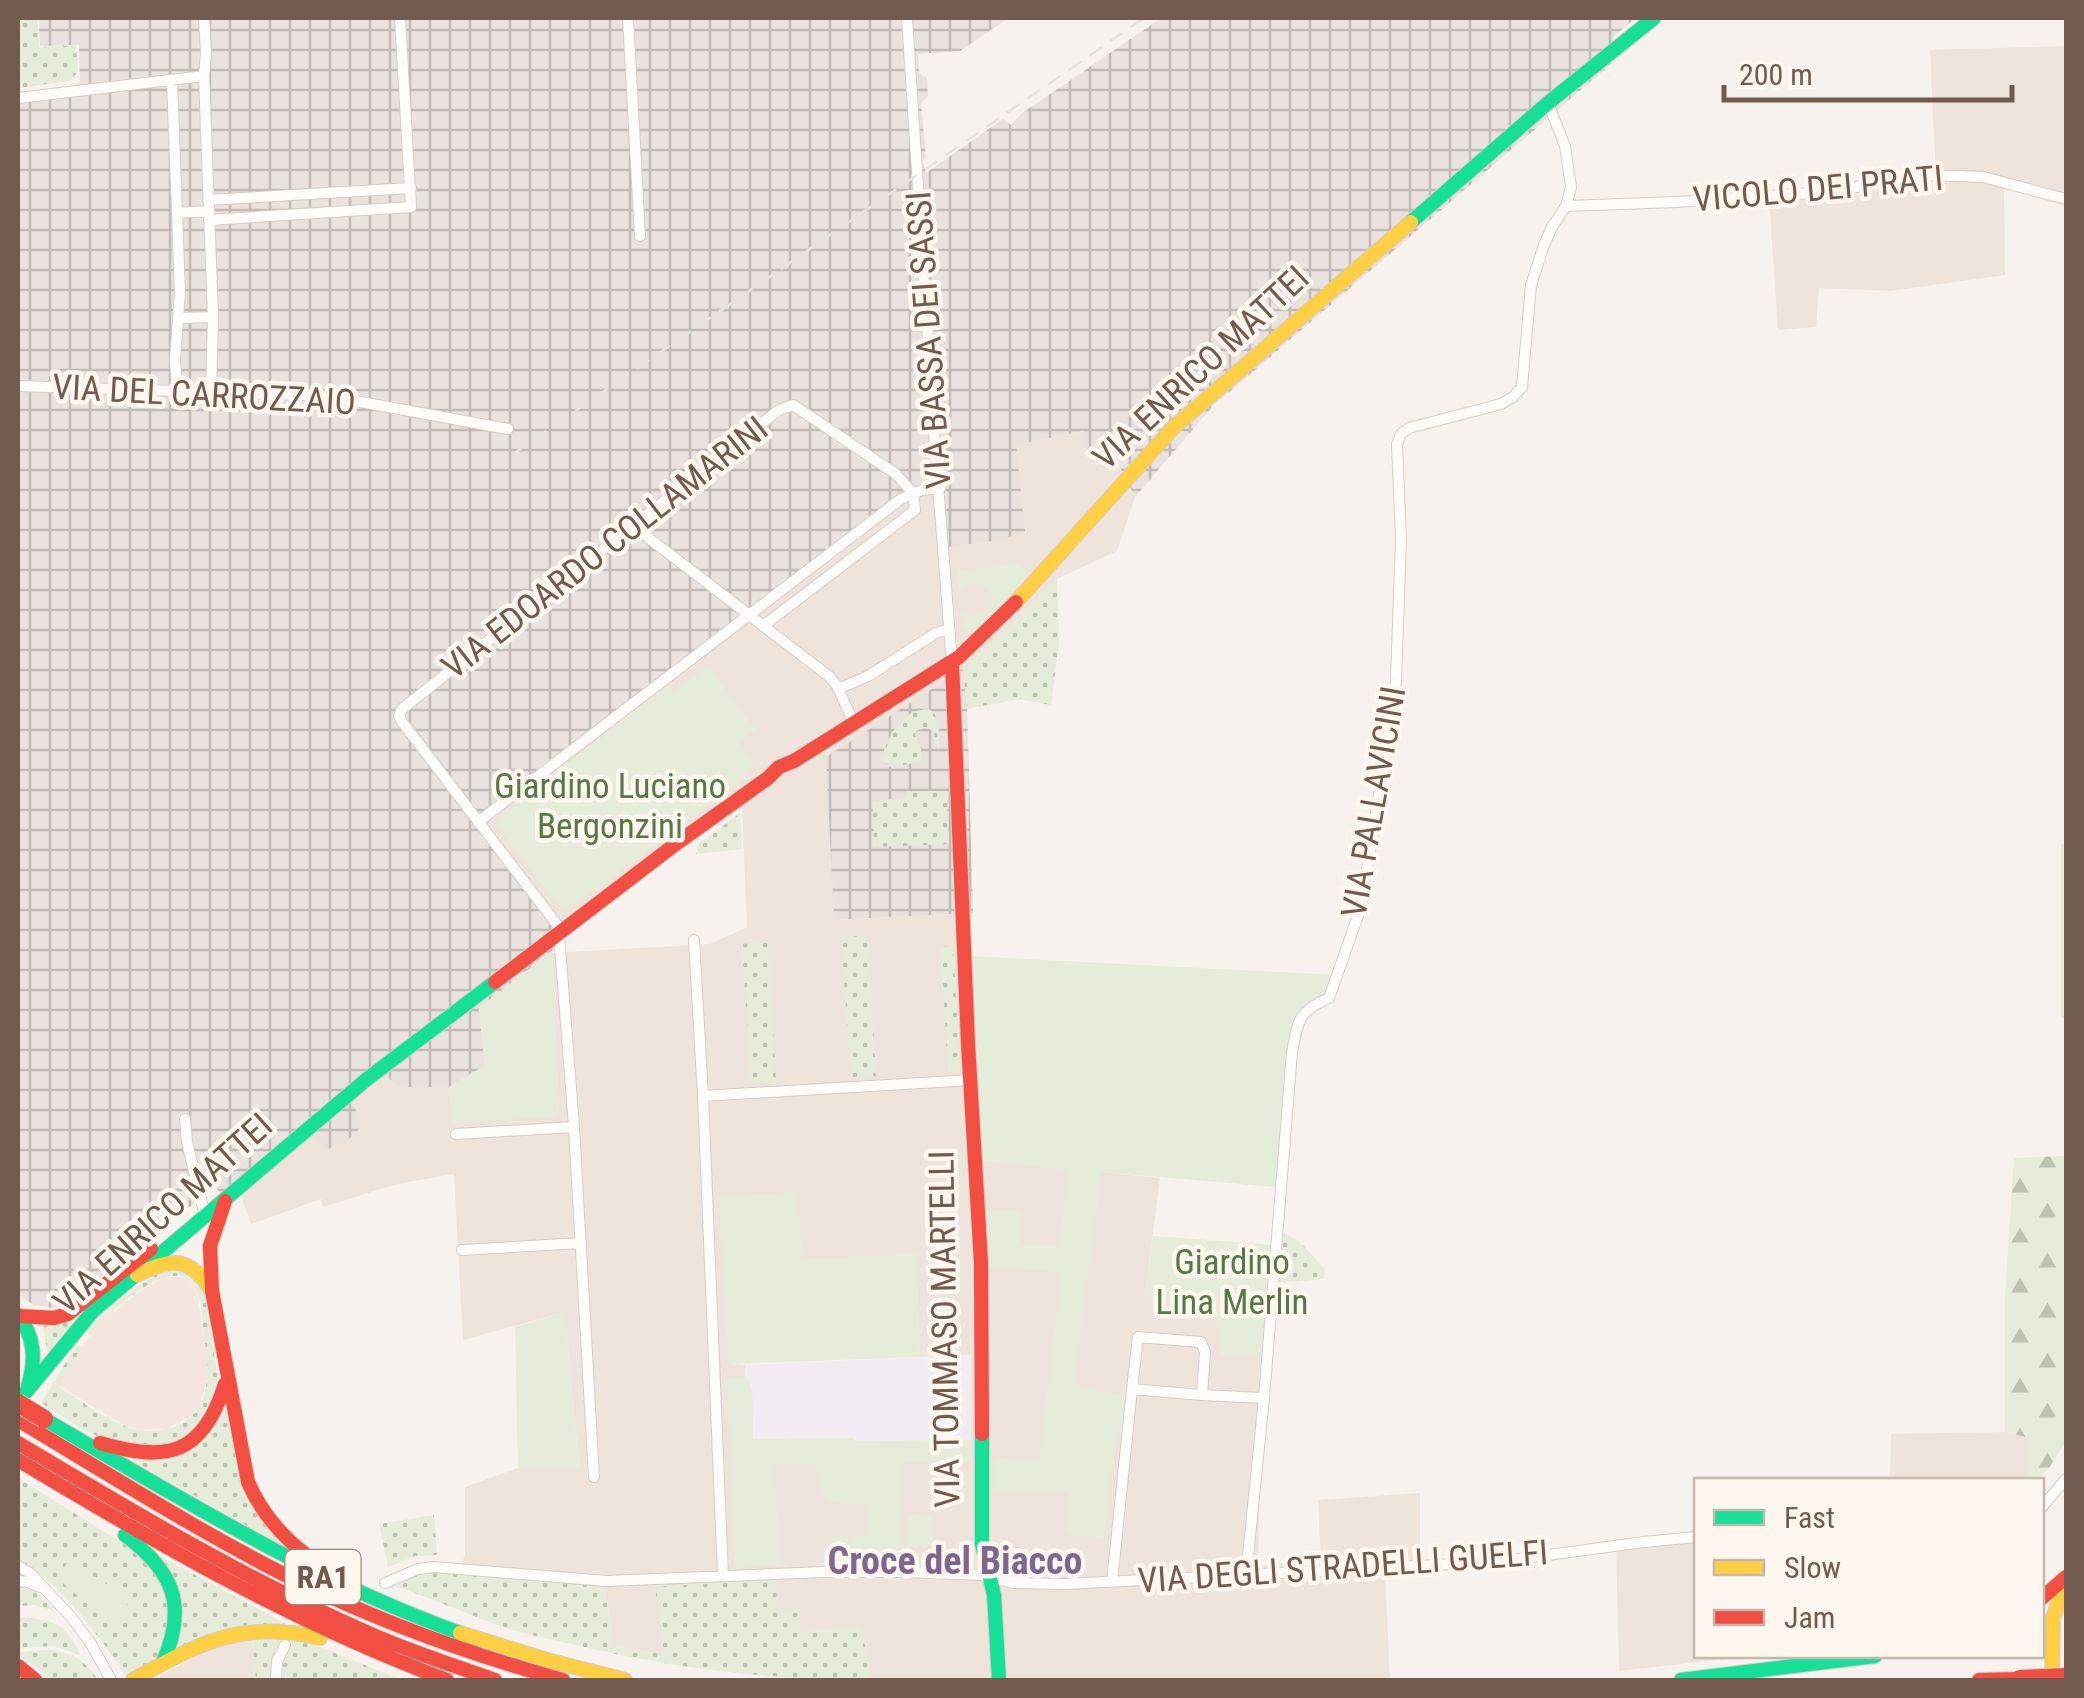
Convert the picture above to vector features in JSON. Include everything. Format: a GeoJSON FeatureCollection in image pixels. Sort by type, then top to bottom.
{"type":"FeatureCollection","features":[{"type":"Feature","properties":{"kind":"main road","name":"VIA ENRICO MATTEI"},"geometry":{"type":"LineString","coordinates":[[20,1401],[83,1322],[305,1131],[416,1042],[768,778],[772,771],[952,663],[1011,608],[1173,428],[1548,103],[1654,18]]}},
{"type":"Feature","properties":{"kind":"main road","name":"VIA TOMMASO MARTELLI"},"geometry":{"type":"LineString","coordinates":[[952,663],[981,1262],[982,1544],[994,1595],[999,1680]]}},
{"type":"Feature","properties":{"kind":"main road","name":"VIA ENRICO MATTEI"},"geometry":{"type":"LineString","coordinates":[[18,1316],[54,1318],[68,1314],[305,1131]]}},
{"type":"Feature","properties":{"kind":"main road"},"geometry":{"type":"LineString","coordinates":[[225,1201],[210,1246],[212,1292],[248,1482],[263,1512],[283,1536],[323,1567],[482,1639]]}},
{"type":"Feature","properties":{"kind":"main road"},"geometry":{"type":"LineString","coordinates":[[136,1275],[165,1262],[183,1262],[198,1271],[212,1292]]}},
{"type":"Feature","properties":{"kind":"main road"},"geometry":{"type":"LineString","coordinates":[[18,1316],[33,1343],[33,1364],[20,1401]]}},
{"type":"Feature","properties":{"kind":"main road"},"geometry":{"type":"LineString","coordinates":[[33,1442],[100,1443],[146,1454],[172,1451],[209,1425],[219,1408],[227,1379]]}},
{"type":"Feature","properties":{"kind":"main road","name":"RA1"},"geometry":{"type":"LineString","coordinates":[[20,1401],[33,1442],[88,1502],[244,1592],[368,1651],[447,1680]]}},
{"type":"Feature","properties":{"kind":"main road"},"geometry":{"type":"LineString","coordinates":[[18,1420],[33,1442],[204,1553],[378,1639],[494,1680]]}},
{"type":"Feature","properties":{"kind":"main road"},"geometry":{"type":"LineString","coordinates":[[33,1442],[325,1594],[442,1642],[563,1680]]}},
{"type":"Feature","properties":{"kind":"main road","name":"RA1"},"geometry":{"type":"LineString","coordinates":[[33,1442],[203,1512],[320,1575],[403,1610],[560,1664],[625,1680]]}},
{"type":"Feature","properties":{"kind":"main road"},"geometry":{"type":"LineString","coordinates":[[88,1502],[104,1522],[152,1558],[168,1579],[178,1618],[163,1662]]}},
{"type":"Feature","properties":{"kind":"main road"},"geometry":{"type":"LineString","coordinates":[[2044,1596],[2066,1579]]}},
{"type":"Feature","properties":{"kind":"main road"},"geometry":{"type":"LineString","coordinates":[[2052,1680],[2052,1618],[2066,1579]]}},
{"type":"Feature","properties":{"kind":"main road"},"geometry":{"type":"LineString","coordinates":[[133,1680],[163,1662],[229,1634],[300,1632],[346,1649],[368,1651]]}},
{"type":"Feature","properties":{"kind":"main road"},"geometry":{"type":"LineString","coordinates":[[1681,1680],[1859,1658]]}},
{"type":"Feature","properties":{"kind":"main road"},"geometry":{"type":"LineString","coordinates":[[18,1666],[35,1680]]}},
{"type":"Feature","properties":{"kind":"main road"},"geometry":{"type":"LineString","coordinates":[[1979,1680],[2066,1678]]}},
{"type":"Feature","properties":{"kind":"street"},"geometry":{"type":"LineString","coordinates":[[204,18],[213,317],[211,390]]}},
{"type":"Feature","properties":{"kind":"street"},"geometry":{"type":"LineString","coordinates":[[209,210],[304,214],[411,207],[400,18]]}},
{"type":"Feature","properties":{"kind":"street"},"geometry":{"type":"LineString","coordinates":[[628,18],[640,236]]}},
{"type":"Feature","properties":{"kind":"street","name":"VIA BASSA DEI SASSI"},"geometry":{"type":"LineString","coordinates":[[907,18],[952,663]]}},
{"type":"Feature","properties":{"kind":"street"},"geometry":{"type":"LineString","coordinates":[[18,98],[204,76]]}},
{"type":"Feature","properties":{"kind":"street"},"geometry":{"type":"LineString","coordinates":[[172,80],[180,318],[175,359],[178,390]]}},
{"type":"Feature","properties":{"kind":"street","name":"VIA PALLAVICINI"},"geometry":{"type":"LineString","coordinates":[[1246,1576],[1292,1052],[1298,1021],[1308,1007],[1329,998],[1361,906],[1393,706],[1401,539],[1397,444],[1409,428],[1502,404],[1522,387],[1531,285],[1544,244],[1566,206],[1571,187],[1565,146],[1548,103]]}},
{"type":"Feature","properties":{"kind":"street","name":"VICOLO DEI PRATI"},"geometry":{"type":"LineString","coordinates":[[1566,206],[1826,192],[1928,175],[1983,178],[2066,200]]}},
{"type":"Feature","properties":{"kind":"street"},"geometry":{"type":"LineString","coordinates":[[177,213],[302,194],[411,188]]}},
{"type":"Feature","properties":{"kind":"street"},"geometry":{"type":"LineString","coordinates":[[302,194],[304,214]]}},
{"type":"Feature","properties":{"kind":"street"},"geometry":{"type":"LineString","coordinates":[[180,318],[213,317]]}},
{"type":"Feature","properties":{"kind":"street","name":"VIA DEL CARROZZAIO"},"geometry":{"type":"LineString","coordinates":[[18,386],[211,390],[340,398],[508,430]]}},
{"type":"Feature","properties":{"kind":"street","name":"VIA EDOARDO COLLAMARINI"},"geometry":{"type":"LineString","coordinates":[[478,822],[399,716],[406,706],[779,410],[793,405],[876,459],[913,492]]}},
{"type":"Feature","properties":{"kind":"street"},"geometry":{"type":"LineString","coordinates":[[594,1477],[560,932],[478,822],[901,499],[913,492],[940,488]]}},
{"type":"Feature","properties":{"kind":"street"},"geometry":{"type":"LineString","coordinates":[[764,626],[914,510],[913,492]]}},
{"type":"Feature","properties":{"kind":"street"},"geometry":{"type":"LineString","coordinates":[[634,526],[830,677],[854,723]]}},
{"type":"Feature","properties":{"kind":"street"},"geometry":{"type":"LineString","coordinates":[[838,689],[949,629]]}},
{"type":"Feature","properties":{"kind":"street"},"geometry":{"type":"LineString","coordinates":[[694,940],[723,1576]]}},
{"type":"Feature","properties":{"kind":"street"},"geometry":{"type":"LineString","coordinates":[[703,1096],[971,1080]]}},
{"type":"Feature","properties":{"kind":"street","name":"VIA ENRICO MATTEI"},"geometry":{"type":"LineString","coordinates":[[185,1118],[186,1142],[203,1208]]}},
{"type":"Feature","properties":{"kind":"street"},"geometry":{"type":"LineString","coordinates":[[456,1134],[574,1127]]}},
{"type":"Feature","properties":{"kind":"street"},"geometry":{"type":"LineString","coordinates":[[462,1250],[581,1243]]}},
{"type":"Feature","properties":{"kind":"street"},"geometry":{"type":"LineString","coordinates":[[1112,1582],[1138,1338],[1201,1342],[1205,1352],[1202,1394]]}},
{"type":"Feature","properties":{"kind":"street"},"geometry":{"type":"LineString","coordinates":[[1132,1389],[1264,1398]]}},
{"type":"Feature","properties":{"kind":"street"},"geometry":{"type":"LineString","coordinates":[[2044,1505],[2066,1479]]}},
{"type":"Feature","properties":{"kind":"street","name":"VIA DEGLI STRADELLI GUELFI"},"geometry":{"type":"LineString","coordinates":[[385,1584],[434,1567],[607,1580],[921,1572],[990,1576],[1012,1583],[1112,1582],[1518,1559],[1694,1538]]}},
{"type":"Feature","properties":{"kind":"street"},"geometry":{"type":"LineString","coordinates":[[18,1566],[30,1573],[72,1618],[111,1680]]}},
{"type":"Feature","properties":{"kind":"street"},"geometry":{"type":"LineString","coordinates":[[18,1581],[42,1587]]}},
{"type":"Feature","properties":{"kind":"street"},"geometry":{"type":"LineString","coordinates":[[278,1680],[285,1646]]}},
{"type":"Feature","properties":{"kind":"shaded area"},"geometry":{"type":"Polygon","coordinates":[[[39,18],[1009,18],[960,51],[918,54],[919,73],[927,78],[928,96],[921,103],[926,173],[1003,119],[1011,125],[1021,114],[1161,18],[1636,18],[1613,37],[1619,57],[1212,407],[1135,497],[1113,454],[1088,455],[1084,431],[1016,445],[1025,531],[1000,540],[947,547],[942,493],[921,488],[481,824],[564,931],[552,951],[479,1008],[485,1066],[449,1087],[396,1087],[387,1075],[352,1099],[361,1124],[356,1134],[328,1149],[312,1136],[231,1204],[215,1187],[65,1305],[53,1308],[34,1305],[18,1295],[18,103],[80,83],[79,45],[40,46],[39,18]]]}},
{"type":"Feature","properties":{"kind":"shaded area"},"geometry":{"type":"Polygon","coordinates":[[[2066,46],[2066,206],[2004,188],[2005,275],[1891,291],[1819,288],[1816,327],[1778,330],[1769,198],[1936,177],[1930,50],[2066,46]]]}},
{"type":"Feature","properties":{"kind":"shaded area"},"geometry":{"type":"Polygon","coordinates":[[[1085,431],[1112,454],[1135,497],[1117,551],[1057,579],[963,669],[827,757],[834,920],[973,913],[969,956],[981,1160],[1160,1178],[1145,1295],[1191,1299],[1217,1319],[1221,1355],[1263,1355],[1258,1565],[1321,1561],[1318,1500],[1420,1493],[1420,1574],[1385,1575],[1390,1678],[816,1680],[614,1646],[604,1584],[545,1582],[459,1571],[465,1555],[465,1487],[518,1468],[579,1467],[565,1312],[463,1340],[454,1174],[397,1184],[323,1207],[321,1199],[251,1224],[241,1196],[352,1099],[387,1075],[396,1087],[449,1087],[452,1122],[559,1116],[552,953],[710,944],[747,927],[742,808],[721,815],[564,931],[480,824],[921,488],[1016,445],[1085,431]],[[916,1254],[730,1364],[745,1365],[746,1377],[970,1355],[920,1357],[916,1254]]]}},
{"type":"Feature","properties":{"kind":"shaded area"},"geometry":{"type":"Polygon","coordinates":[[[963,669],[973,913],[834,920],[826,757],[963,669]]]}},
{"type":"Feature","properties":{"kind":"shaded area"},"geometry":{"type":"Polygon","coordinates":[[[176,1276],[188,1279],[197,1291],[206,1349],[206,1385],[192,1415],[167,1429],[139,1430],[125,1426],[59,1386],[101,1322],[141,1290],[176,1276]]]}},
{"type":"Feature","properties":{"kind":"shaded area"},"geometry":{"type":"Polygon","coordinates":[[[971,1355],[971,1440],[753,1439],[752,1391],[745,1365],[971,1355]]]}},
{"type":"Feature","properties":{"kind":"shaded area"},"geometry":{"type":"Polygon","coordinates":[[[2005,1432],[2029,1438],[2029,1478],[1890,1478],[1891,1434],[2005,1432]]]}},
{"type":"Feature","properties":{"kind":"shaded area"},"geometry":{"type":"Polygon","coordinates":[[[1694,1532],[1694,1658],[1734,1658],[1619,1671],[1616,1541],[1694,1532]]]}},
{"type":"Feature","properties":{"kind":"shaded area"},"geometry":{"type":"Polygon","coordinates":[[[252,1639],[256,1680],[151,1680],[222,1643],[252,1639]]]}},
{"type":"Feature","properties":{"kind":"green space"},"geometry":{"type":"Polygon","coordinates":[[[18,18],[38,18],[39,47],[76,45],[78,71],[70,81],[18,88],[18,18]]]}},
{"type":"Feature","properties":{"kind":"green space"},"geometry":{"type":"Polygon","coordinates":[[[1011,561],[1030,573],[975,630],[967,632],[961,625],[961,610],[980,615],[993,600],[979,584],[959,590],[958,570],[1008,566],[1011,561]]]}},
{"type":"Feature","properties":{"kind":"green space"},"geometry":{"type":"Polygon","coordinates":[[[1057,579],[1059,643],[1051,705],[1019,699],[967,709],[963,669],[1057,579]]]}},
{"type":"Feature","properties":{"kind":"green space","name":"Giardino Luciano Bergonzini"},"geometry":{"type":"Polygon","coordinates":[[[708,666],[756,730],[739,741],[754,765],[748,768],[751,774],[564,913],[496,825],[498,818],[668,686],[674,692],[708,666]]]}},
{"type":"Feature","properties":{"kind":"green space"},"geometry":{"type":"Polygon","coordinates":[[[929,709],[938,722],[939,751],[933,732],[922,729],[915,735],[921,762],[890,767],[881,759],[892,733],[911,713],[929,709]]]}},
{"type":"Feature","properties":{"kind":"green space"},"geometry":{"type":"Polygon","coordinates":[[[907,791],[947,791],[949,844],[874,847],[873,801],[905,798],[907,791]]]}},
{"type":"Feature","properties":{"kind":"green space"},"geometry":{"type":"Polygon","coordinates":[[[740,813],[742,849],[696,854],[699,844],[740,813]]]}},
{"type":"Feature","properties":{"kind":"green space"},"geometry":{"type":"Polygon","coordinates":[[[2061,844],[2066,844],[2066,1018],[2061,1018],[2061,844]]]}},
{"type":"Feature","properties":{"kind":"green space"},"geometry":{"type":"Polygon","coordinates":[[[868,936],[876,1076],[851,1077],[841,937],[868,936]]]}},
{"type":"Feature","properties":{"kind":"green space"},"geometry":{"type":"Polygon","coordinates":[[[768,942],[776,1081],[751,1083],[742,944],[768,942]]]}},
{"type":"Feature","properties":{"kind":"green space"},"geometry":{"type":"Polygon","coordinates":[[[953,946],[960,1071],[948,1072],[941,947],[953,946]]]}},
{"type":"Feature","properties":{"kind":"green space"},"geometry":{"type":"Polygon","coordinates":[[[552,951],[559,1116],[452,1123],[449,1087],[485,1065],[479,1008],[552,951]]]}},
{"type":"Feature","properties":{"kind":"green space"},"geometry":{"type":"Polygon","coordinates":[[[969,956],[1337,975],[1329,998],[1298,1021],[1284,1184],[1275,1187],[1101,1172],[1074,1384],[1127,1395],[1103,1538],[1065,1534],[1068,1491],[993,1492],[994,1458],[1039,1460],[1062,1272],[989,1267],[988,1210],[1022,1210],[1021,1245],[1060,1247],[1068,1170],[981,1160],[969,956]]]}},
{"type":"Feature","properties":{"kind":"green space"},"geometry":{"type":"Polygon","coordinates":[[[2066,1156],[2066,1442],[2039,1478],[2029,1478],[2029,1438],[2005,1432],[2005,1298],[2014,1158],[2066,1156]]]}},
{"type":"Feature","properties":{"kind":"green space"},"geometry":{"type":"Polygon","coordinates":[[[798,1192],[802,1259],[916,1254],[920,1357],[729,1364],[718,1197],[798,1192]]]}},
{"type":"Feature","properties":{"kind":"green space"},"geometry":{"type":"Polygon","coordinates":[[[1281,1232],[1298,1240],[1325,1269],[1324,1279],[1277,1283],[1281,1232]]]}},
{"type":"Feature","properties":{"kind":"green space","name":"Giardino Lina Merlin"},"geometry":{"type":"Polygon","coordinates":[[[1153,1236],[1276,1245],[1267,1355],[1220,1355],[1217,1319],[1188,1319],[1190,1299],[1145,1296],[1153,1236]]]}},
{"type":"Feature","properties":{"kind":"green space"},"geometry":{"type":"Polygon","coordinates":[[[166,1243],[48,1354],[42,1324],[166,1243]]]}},
{"type":"Feature","properties":{"kind":"green space"},"geometry":{"type":"Polygon","coordinates":[[[174,1266],[203,1284],[219,1383],[199,1429],[171,1447],[113,1443],[41,1403],[77,1344],[81,1348],[59,1387],[96,1411],[124,1426],[145,1430],[174,1427],[191,1417],[204,1395],[207,1354],[200,1300],[191,1282],[175,1276],[162,1278],[120,1305],[90,1335],[87,1332],[127,1294],[174,1266]]]}},
{"type":"Feature","properties":{"kind":"green space"},"geometry":{"type":"Polygon","coordinates":[[[565,1312],[579,1468],[518,1468],[515,1327],[565,1312]]]}},
{"type":"Feature","properties":{"kind":"green space"},"geometry":{"type":"Polygon","coordinates":[[[746,1377],[752,1391],[753,1439],[971,1440],[971,1461],[903,1463],[899,1566],[850,1566],[850,1539],[867,1535],[867,1505],[827,1502],[819,1487],[816,1464],[774,1465],[780,1565],[734,1568],[733,1466],[724,1378],[746,1377]]]}},
{"type":"Feature","properties":{"kind":"green space"},"geometry":{"type":"Polygon","coordinates":[[[225,1404],[239,1466],[282,1546],[132,1460],[166,1458],[225,1404]]]}},
{"type":"Feature","properties":{"kind":"green space"},"geometry":{"type":"Polygon","coordinates":[[[18,1478],[127,1546],[163,1584],[173,1604],[165,1647],[151,1662],[126,1677],[63,1595],[18,1560],[18,1478]]]}},
{"type":"Feature","properties":{"kind":"green space"},"geometry":{"type":"Polygon","coordinates":[[[908,1514],[931,1515],[932,1542],[925,1547],[911,1546],[906,1556],[908,1514]]]}},
{"type":"Feature","properties":{"kind":"green space"},"geometry":{"type":"Polygon","coordinates":[[[434,1515],[437,1555],[415,1556],[388,1567],[379,1524],[434,1515]]]}},
{"type":"Feature","properties":{"kind":"green space"},"geometry":{"type":"Polygon","coordinates":[[[835,1535],[846,1536],[845,1566],[825,1567],[827,1553],[835,1535]]]}},
{"type":"Feature","properties":{"kind":"green space"},"geometry":{"type":"Polygon","coordinates":[[[162,1557],[286,1624],[179,1650],[162,1557]]]}},
{"type":"Feature","properties":{"kind":"green space"},"geometry":{"type":"Polygon","coordinates":[[[68,1562],[124,1594],[128,1609],[112,1625],[56,1577],[68,1562]]]}},
{"type":"Feature","properties":{"kind":"green space"},"geometry":{"type":"Polygon","coordinates":[[[459,1571],[545,1582],[604,1584],[614,1646],[664,1654],[655,1587],[776,1580],[777,1609],[800,1609],[800,1632],[861,1627],[872,1680],[723,1672],[650,1661],[518,1631],[395,1586],[423,1572],[459,1571]]]}},
{"type":"Feature","properties":{"kind":"green space"},"geometry":{"type":"Polygon","coordinates":[[[24,1586],[55,1611],[35,1605],[18,1606],[18,1587],[24,1586]]]}},
{"type":"Feature","properties":{"kind":"green space"},"geometry":{"type":"Polygon","coordinates":[[[18,1617],[57,1625],[70,1636],[81,1655],[54,1646],[18,1648],[18,1617]]]}},
{"type":"Feature","properties":{"kind":"green space"},"geometry":{"type":"Polygon","coordinates":[[[286,1637],[402,1680],[256,1680],[252,1639],[286,1637]]]}},
{"type":"Feature","properties":{"kind":"green space"},"geometry":{"type":"Polygon","coordinates":[[[44,1650],[75,1657],[98,1680],[46,1680],[36,1667],[18,1655],[44,1650]]]}},
{"type":"Feature","properties":{"kind":"railway"},"geometry":{"type":"LineString","coordinates":[[493,468],[1144,18]]}},
{"type":"Feature","properties":{"kind":"traffic: fast"},"geometry":{"type":"LineString","coordinates":[[1411,222],[1548,103],[1654,18]]}},
{"type":"Feature","properties":{"kind":"traffic: fast"},"geometry":{"type":"LineString","coordinates":[[26,1392],[93,1311],[367,1079],[495,982]]}},
{"type":"Feature","properties":{"kind":"traffic: fast"},"geometry":{"type":"LineString","coordinates":[[18,1315],[32,1349],[28,1386]]}},
{"type":"Feature","properties":{"kind":"traffic: fast"},"geometry":{"type":"LineString","coordinates":[[44,1419],[299,1562],[460,1633]]}},
{"type":"Feature","properties":{"kind":"traffic: fast"},"geometry":{"type":"LineString","coordinates":[[982,1434],[982,1544],[994,1595],[999,1680]]}},
{"type":"Feature","properties":{"kind":"traffic: fast"},"geometry":{"type":"LineString","coordinates":[[125,1535],[155,1562],[171,1591],[174,1623],[163,1662]]}},
{"type":"Feature","properties":{"kind":"traffic: fast"},"geometry":{"type":"LineString","coordinates":[[1681,1680],[1859,1658]]}},
{"type":"Feature","properties":{"kind":"traffic: slow"},"geometry":{"type":"LineString","coordinates":[[1016,602],[1173,428],[1411,222]]}},
{"type":"Feature","properties":{"kind":"traffic: slow"},"geometry":{"type":"LineString","coordinates":[[137,1275],[160,1265],[179,1263],[195,1271],[212,1291]]}},
{"type":"Feature","properties":{"kind":"traffic: slow"},"geometry":{"type":"LineString","coordinates":[[2052,1680],[2053,1618],[2066,1581]]}},
{"type":"Feature","properties":{"kind":"traffic: slow"},"geometry":{"type":"LineString","coordinates":[[133,1680],[201,1645],[244,1633],[268,1631],[320,1638]]}},
{"type":"Feature","properties":{"kind":"traffic: slow"},"geometry":{"type":"LineString","coordinates":[[460,1633],[625,1680]]}},
{"type":"Feature","properties":{"kind":"traffic: jam"},"geometry":{"type":"LineString","coordinates":[[495,982],[779,767],[959,657],[1016,602]]}},
{"type":"Feature","properties":{"kind":"traffic: jam"},"geometry":{"type":"LineString","coordinates":[[952,663],[981,1263],[982,1434]]}},
{"type":"Feature","properties":{"kind":"traffic: jam"},"geometry":{"type":"LineString","coordinates":[[225,1201],[210,1246],[212,1291],[248,1482],[277,1528],[318,1564]]}},
{"type":"Feature","properties":{"kind":"traffic: jam"},"geometry":{"type":"LineString","coordinates":[[19,1316],[54,1318],[68,1314],[151,1249]]}},
{"type":"Feature","properties":{"kind":"traffic: jam"},"geometry":{"type":"LineString","coordinates":[[100,1443],[145,1452],[179,1448],[206,1426],[225,1384]]}},
{"type":"Feature","properties":{"kind":"traffic: jam"},"geometry":{"type":"LineString","coordinates":[[18,1403],[44,1419]]}},
{"type":"Feature","properties":{"kind":"traffic: jam"},"geometry":{"type":"LineString","coordinates":[[18,1420],[297,1581],[428,1637],[563,1680]]}},
{"type":"Feature","properties":{"kind":"traffic: jam"},"geometry":{"type":"LineString","coordinates":[[18,1443],[277,1590],[382,1639],[495,1680]]}},
{"type":"Feature","properties":{"kind":"traffic: jam"},"geometry":{"type":"LineString","coordinates":[[18,1460],[281,1607],[447,1680]]}},
{"type":"Feature","properties":{"kind":"traffic: jam"},"geometry":{"type":"LineString","coordinates":[[2044,1596],[2066,1577]]}},
{"type":"Feature","properties":{"kind":"traffic: jam"},"geometry":{"type":"LineString","coordinates":[[18,1666],[35,1680]]}},
{"type":"Feature","properties":{"kind":"traffic: jam"},"geometry":{"type":"LineString","coordinates":[[2020,1679],[2066,1677]]}},
{"type":"Feature","properties":{"kind":"traffic: jam"},"geometry":{"type":"LineString","coordinates":[[1979,1680],[2020,1679]]}},
{"type":"Feature","properties":{"kind":"district","name":"Croce del Biacco"},"geometry":{"type":"Point","coordinates":[955,1561]}}]}
